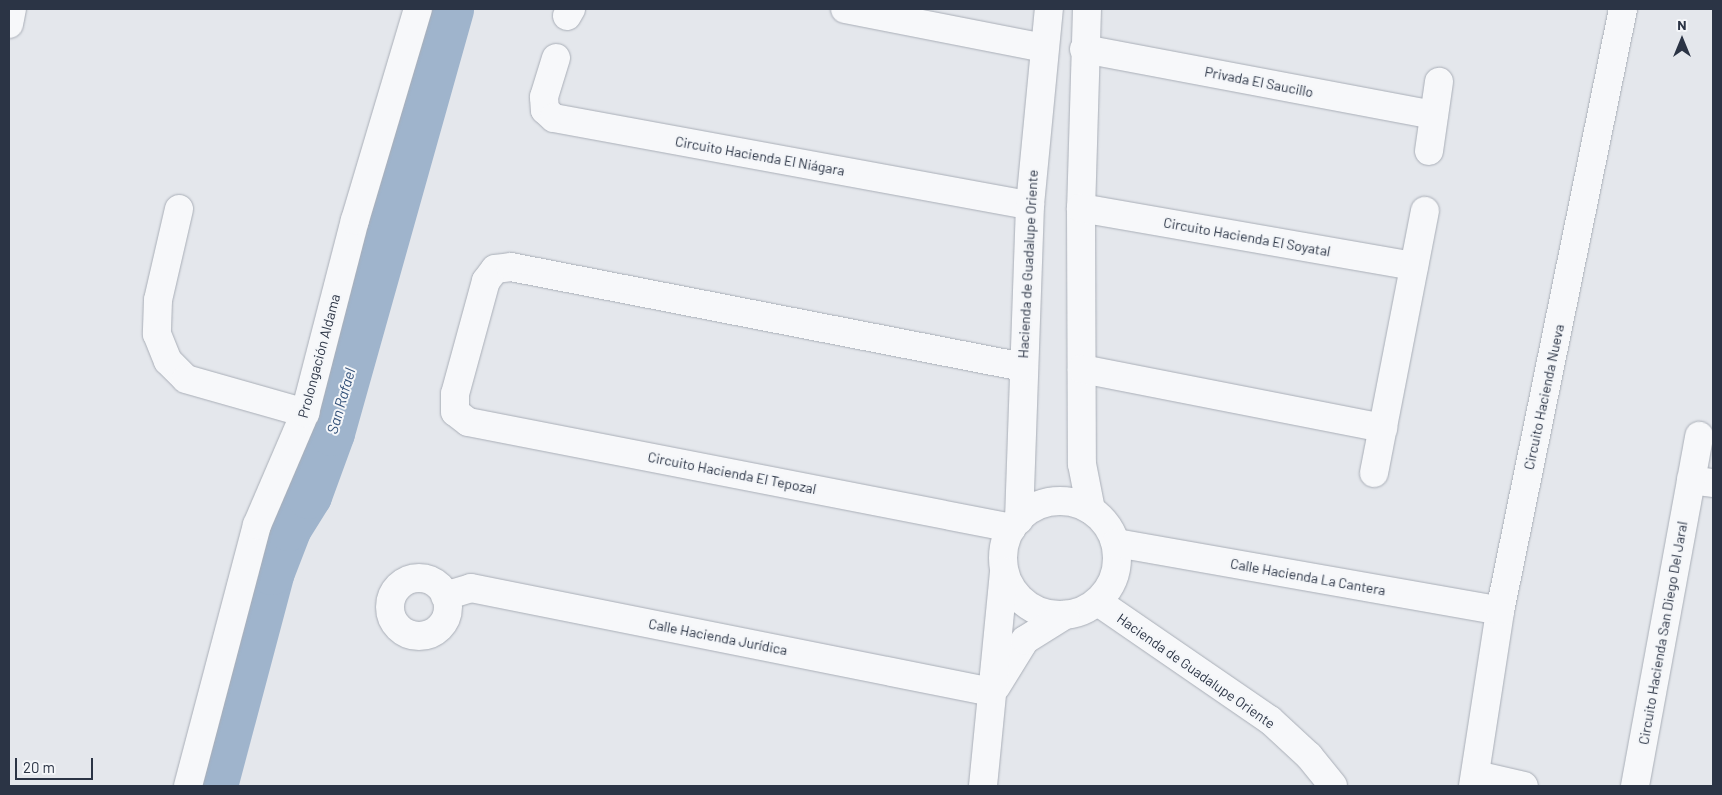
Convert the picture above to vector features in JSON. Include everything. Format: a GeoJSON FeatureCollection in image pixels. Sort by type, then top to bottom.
{"type":"FeatureCollection","features":[{"type":"Feature","properties":{"kind":"street"},"geometry":{"type":"LineString","coordinates":[[9,24],[12,9]]}},
{"type":"Feature","properties":{"kind":"street","name":"Prolongación Aldama"},"geometry":{"type":"LineString","coordinates":[[188,786],[257,525],[305,413],[354,220],[418,9]]}},
{"type":"Feature","properties":{"kind":"street"},"geometry":{"type":"LineString","coordinates":[[845,9],[1044,48]]}},
{"type":"Feature","properties":{"kind":"street","name":"Hacienda de Guadalupe Oriente"},"geometry":{"type":"LineString","coordinates":[[1015,524],[1030,205],[1049,9]]}},
{"type":"Feature","properties":{"kind":"street"},"geometry":{"type":"LineString","coordinates":[[1087,9],[1084,50],[1080,208],[1082,464],[1091,510]]}},
{"type":"Feature","properties":{"kind":"street","name":"Circuito Hacienda Nueva"},"geometry":{"type":"LineString","coordinates":[[1474,781],[1500,611],[1623,9]]}},
{"type":"Feature","properties":{"kind":"street","name":"Privada El Saucillo"},"geometry":{"type":"LineString","coordinates":[[1084,50],[1434,116]]}},
{"type":"Feature","properties":{"kind":"street","name":"Circuito Hacienda El Niágara"},"geometry":{"type":"LineString","coordinates":[[556,58],[544,97],[545,110],[554,118],[1030,205]]}},
{"type":"Feature","properties":{"kind":"street"},"geometry":{"type":"LineString","coordinates":[[1429,151],[1440,82]]}},
{"type":"Feature","properties":{"kind":"street","name":"Circuito Hacienda El Soyatal"},"geometry":{"type":"LineString","coordinates":[[1080,208],[1414,266]]}},
{"type":"Feature","properties":{"kind":"street"},"geometry":{"type":"LineString","coordinates":[[179,209],[158,300],[157,334],[168,361],[186,379],[305,413]]}},
{"type":"Feature","properties":{"kind":"street"},"geometry":{"type":"LineString","coordinates":[[1374,473],[1425,210]]}},
{"type":"Feature","properties":{"kind":"street","name":"Circuito Hacienda El Tepozal"},"geometry":{"type":"LineString","coordinates":[[1015,524],[468,422],[456,412],[456,394],[483,290],[495,269],[511,267],[1023,367]]}},
{"type":"Feature","properties":{"kind":"street"},"geometry":{"type":"LineString","coordinates":[[1082,369],[1383,428]]}},
{"type":"Feature","properties":{"kind":"street","name":"Circuito Hacienda San Diego Del Jaral"},"geometry":{"type":"LineString","coordinates":[[1635,786],[1702,482],[1699,436]]}},
{"type":"Feature","properties":{"kind":"street"},"geometry":{"type":"LineString","coordinates":[[983,786],[992,692],[1004,571],[1004,549],[1015,524],[1027,511],[1048,502],[1070,502],[1091,510],[1107,524],[1116,543],[1116,575],[1098,602],[1082,611],[1066,615],[1025,640],[992,692]]}},
{"type":"Feature","properties":{"kind":"street","name":"Calle Hacienda La Cantera"},"geometry":{"type":"LineString","coordinates":[[1116,543],[1500,611]]}},
{"type":"Feature","properties":{"kind":"street"},"geometry":{"type":"LineString","coordinates":[[1004,571],[1012,590],[1026,605],[1045,613],[1066,615]]}},
{"type":"Feature","properties":{"kind":"street","name":"Calle Hacienda Jurídica"},"geometry":{"type":"LineString","coordinates":[[445,596],[471,588],[992,692]]}},
{"type":"Feature","properties":{"kind":"street","name":"Hacienda de Guadalupe Oriente"},"geometry":{"type":"LineString","coordinates":[[1098,602],[1270,720],[1309,756],[1333,786]]}},
{"type":"Feature","properties":{"kind":"street"},"geometry":{"type":"LineString","coordinates":[[1474,781],[1524,786]]}},
{"type":"Feature","properties":{"kind":"waterway","name":"San Rafael"},"geometry":{"type":"LineString","coordinates":[[215,786],[272,572],[289,528],[309,496],[332,433],[451,9]]}}]}
